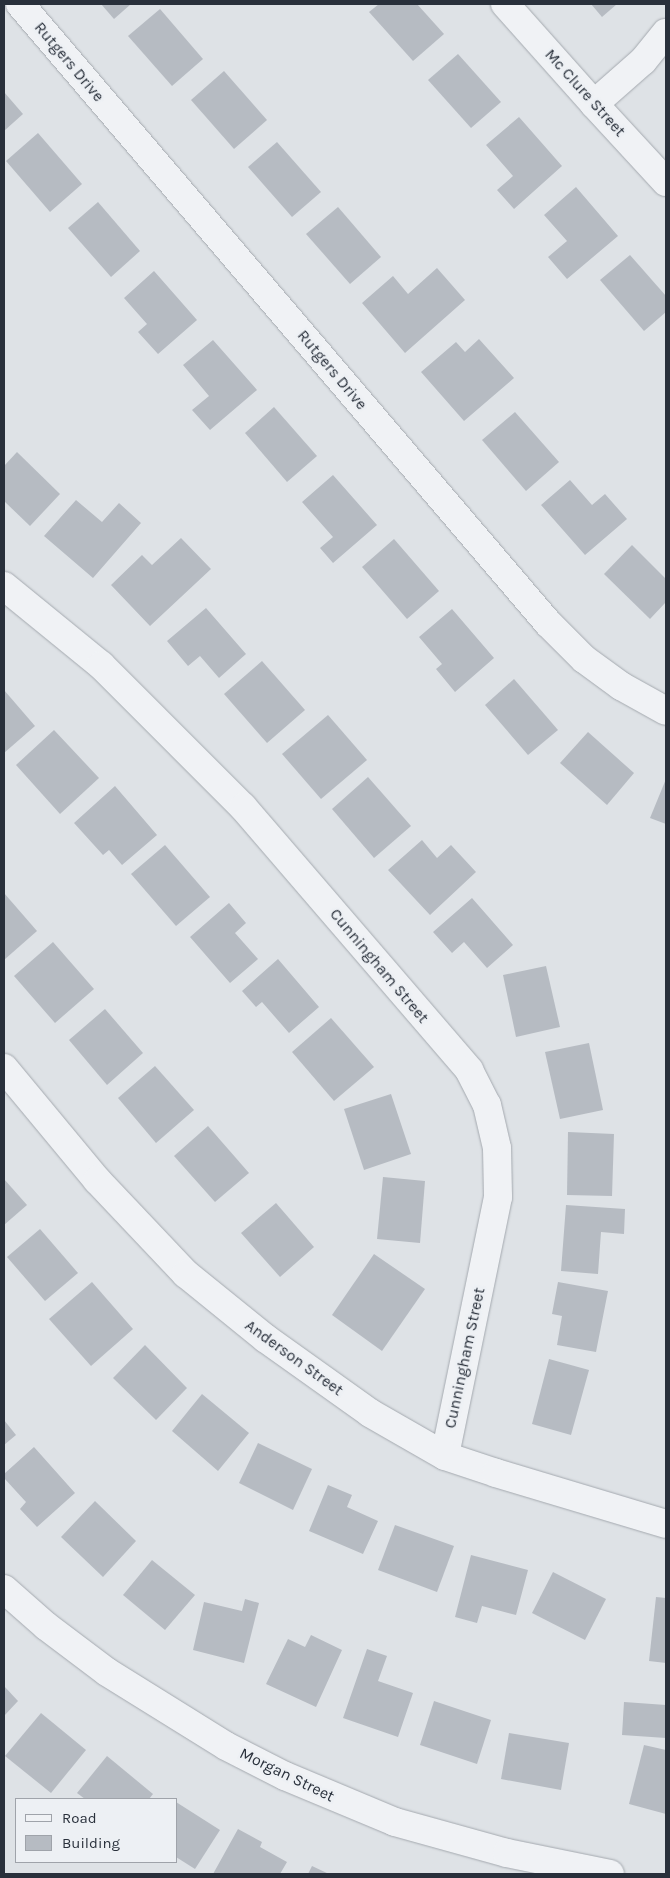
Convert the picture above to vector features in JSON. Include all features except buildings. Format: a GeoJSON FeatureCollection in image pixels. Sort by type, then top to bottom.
{"type":"FeatureCollection","features":[{"type":"Feature","properties":{"kind":"street","name":"Rutgers Drive"},"geometry":{"type":"LineString","coordinates":[[20,4],[548,623],[584,659],[614,681],[666,711]]}},
{"type":"Feature","properties":{"kind":"street","name":"Mc Clure Street"},"geometry":{"type":"LineString","coordinates":[[506,4],[666,182]]}},
{"type":"Feature","properties":{"kind":"street"},"geometry":{"type":"LineString","coordinates":[[594,104],[643,61],[666,33]]}},
{"type":"Feature","properties":{"kind":"street","name":"Cunningham Street"},"geometry":{"type":"LineString","coordinates":[[4,586],[101,665],[243,806],[469,1070],[487,1105],[496,1148],[498,1197],[445,1456]]}},
{"type":"Feature","properties":{"kind":"street","name":"Anderson Street"},"geometry":{"type":"LineString","coordinates":[[6,1075],[97,1180],[186,1274],[265,1338],[362,1407],[445,1456],[666,1524]]}},
{"type":"Feature","properties":{"kind":"street","name":"Morgan Street"},"geometry":{"type":"LineString","coordinates":[[4,1589],[107,1672],[226,1746],[285,1776],[395,1822],[507,1854],[610,1874]]}}]}
